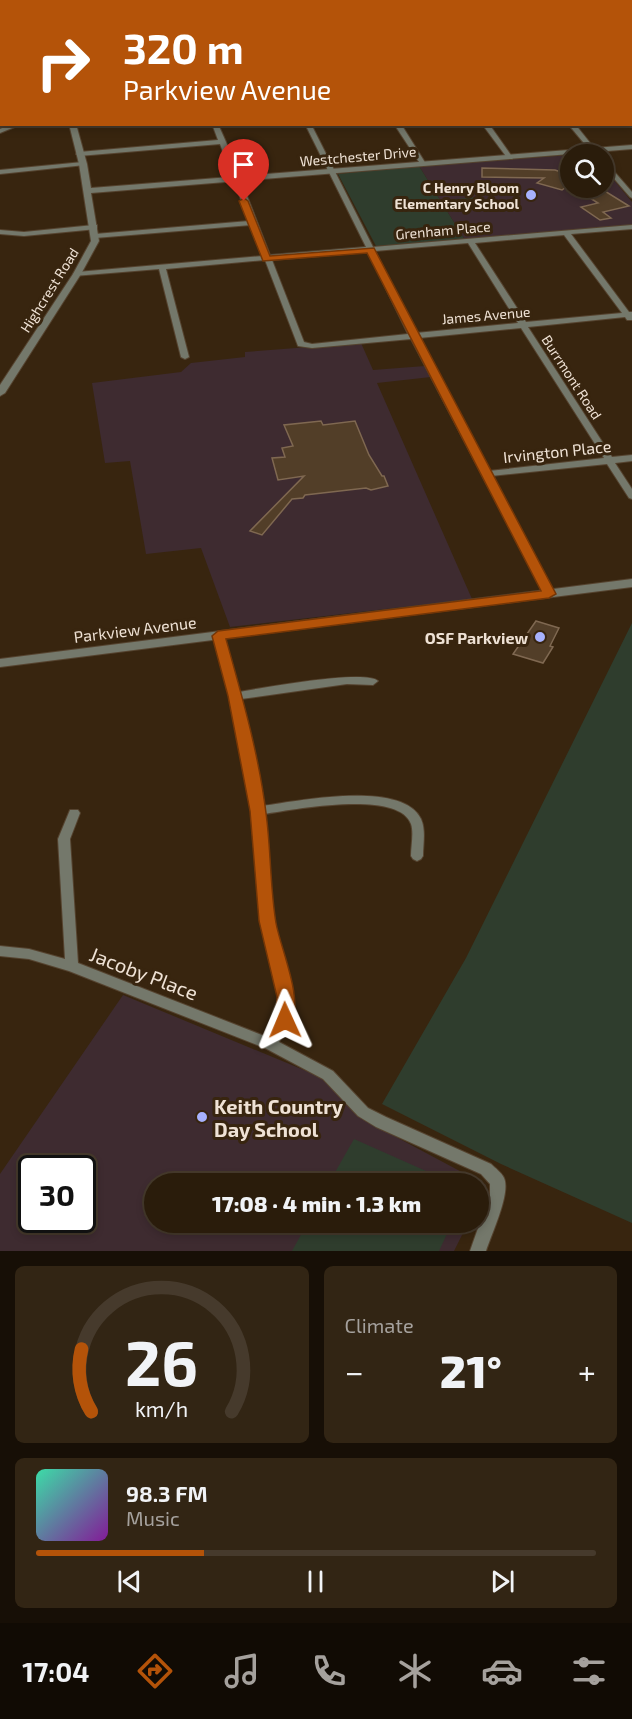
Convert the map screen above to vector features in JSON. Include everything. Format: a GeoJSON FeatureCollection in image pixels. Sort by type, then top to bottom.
{"type":"FeatureCollection","features":[{"type":"Feature","properties":{"kind":"street"},"geometry":{"type":"LineString","coordinates":[[72,126],[83,164],[95,232]]}},
{"type":"Feature","properties":{"kind":"street"},"geometry":{"type":"LineString","coordinates":[[216,126],[267,259]]}},
{"type":"Feature","properties":{"kind":"street"},"geometry":{"type":"LineString","coordinates":[[309,126],[413,335],[549,594]]}},
{"type":"Feature","properties":{"kind":"street"},"geometry":{"type":"LineString","coordinates":[[398,126],[423,164]]}},
{"type":"Feature","properties":{"kind":"street"},"geometry":{"type":"LineString","coordinates":[[486,126],[510,158]]}},
{"type":"Feature","properties":{"kind":"street"},"geometry":{"type":"LineString","coordinates":[[573,126],[587,144]]}},
{"type":"Feature","properties":{"kind":"street"},"geometry":{"type":"LineString","coordinates":[[79,154],[223,142]]}},
{"type":"Feature","properties":{"kind":"street","name":"Westchester Drive"},"geometry":{"type":"LineString","coordinates":[[614,150],[632,147]]}},
{"type":"Feature","properties":{"kind":"street","name":"Westchester Drive"},"geometry":{"type":"LineString","coordinates":[[87,191],[560,155]]}},
{"type":"Feature","properties":{"kind":"street"},"geometry":{"type":"LineString","coordinates":[[0,172],[83,164]]}},
{"type":"Feature","properties":{"kind":"street"},"geometry":{"type":"LineString","coordinates":[[614,175],[632,196]]}},
{"type":"Feature","properties":{"kind":"street"},"geometry":{"type":"LineString","coordinates":[[623,185],[632,185]]}},
{"type":"Feature","properties":{"kind":"street"},"geometry":{"type":"LineString","coordinates":[[0,232],[24,234],[95,232],[252,223]]}},
{"type":"Feature","properties":{"kind":"street","name":"Grenham Place"},"geometry":{"type":"LineString","coordinates":[[78,274],[632,227]]}},
{"type":"Feature","properties":{"kind":"street","name":"Highcrest Road"},"geometry":{"type":"LineString","coordinates":[[0,393],[78,274],[95,232]]}},
{"type":"Feature","properties":{"kind":"street"},"geometry":{"type":"LineString","coordinates":[[566,233],[630,316]]}},
{"type":"Feature","properties":{"kind":"street","name":"Burrmont Road"},"geometry":{"type":"LineString","coordinates":[[470,241],[632,496]]}},
{"type":"Feature","properties":{"kind":"street","name":"James Avenue"},"geometry":{"type":"LineString","coordinates":[[267,259],[301,344],[306,346],[630,316]]}},
{"type":"Feature","properties":{"kind":"street"},"geometry":{"type":"LineString","coordinates":[[162,268],[185,357]]}},
{"type":"Feature","properties":{"kind":"street","name":"Irvington Place"},"geometry":{"type":"LineString","coordinates":[[486,474],[632,458]]}},
{"type":"Feature","properties":{"kind":"street","name":"Parkview Avenue"},"geometry":{"type":"LineString","coordinates":[[0,663],[632,584]]}},
{"type":"Feature","properties":{"kind":"street"},"geometry":{"type":"LineString","coordinates":[[218,636],[235,696],[258,811],[268,921],[286,997],[285,1020],[270,1044]]}},
{"type":"Feature","properties":{"kind":"street"},"geometry":{"type":"LineString","coordinates":[[235,696],[347,680],[373,681]]}},
{"type":"Feature","properties":{"kind":"street"},"geometry":{"type":"LineString","coordinates":[[258,811],[357,799],[388,803],[405,808],[415,819],[417,856]]}},
{"type":"Feature","properties":{"kind":"street"},"geometry":{"type":"LineString","coordinates":[[72,966],[64,839],[74,813]]}},
{"type":"Feature","properties":{"kind":"street","name":"Jacoby Place"},"geometry":{"type":"LineString","coordinates":[[0,951],[29,954],[72,966],[270,1044],[328,1075],[363,1112],[486,1169],[498,1181],[498,1194],[478,1251]]}},
{"type":"Feature","properties":{"kind":"shaded area","name":"C Henry Bloom Elementary School"},"geometry":{"type":"Polygon","coordinates":[[[560,156],[560,198],[614,198],[614,180],[632,202],[632,225],[465,240],[419,166],[560,156]]]}},
{"type":"Feature","properties":{"kind":"shaded area"},"geometry":{"type":"Polygon","coordinates":[[[361,343],[373,370],[425,366],[431,377],[377,383],[472,599],[230,627],[201,548],[146,554],[130,461],[105,463],[92,383],[181,372],[191,363],[245,357],[245,352],[361,343]]]}},
{"type":"Feature","properties":{"kind":"shaded area","name":"Keith Country Day School"},"geometry":{"type":"Polygon","coordinates":[[[123,995],[323,1078],[383,1130],[464,1173],[144,1173],[144,1233],[463,1233],[454,1251],[0,1251],[0,1174],[123,995]]]}},
{"type":"Feature","properties":{"kind":"green space"},"geometry":{"type":"Polygon","coordinates":[[[419,166],[465,240],[376,246],[338,174],[419,166]]]}},
{"type":"Feature","properties":{"kind":"green space"},"geometry":{"type":"Polygon","coordinates":[[[479,197],[487,208],[452,211],[445,200],[479,197]]]}},
{"type":"Feature","properties":{"kind":"green space"},"geometry":{"type":"Polygon","coordinates":[[[632,623],[632,1223],[501,1164],[382,1104],[466,958],[632,623]]]}},
{"type":"Feature","properties":{"kind":"green space"},"geometry":{"type":"Polygon","coordinates":[[[354,1139],[430,1173],[335,1173],[354,1139]]]}},
{"type":"Feature","properties":{"kind":"green space"},"geometry":{"type":"Polygon","coordinates":[[[302,1233],[447,1233],[439,1251],[292,1251],[302,1233]]]}},
{"type":"Feature","properties":{"kind":"building"},"geometry":{"type":"Polygon","coordinates":[[[482,168],[555,170],[560,172],[560,189],[537,183],[544,178],[482,177],[482,168]]]}},
{"type":"Feature","properties":{"kind":"building"},"geometry":{"type":"Polygon","coordinates":[[[614,197],[629,206],[603,212],[611,218],[600,220],[581,207],[598,203],[590,198],[614,197]]]}},
{"type":"Feature","properties":{"kind":"building"},"geometry":{"type":"Polygon","coordinates":[[[321,421],[323,425],[355,421],[369,455],[384,476],[388,486],[371,490],[366,488],[305,495],[303,498],[292,499],[262,535],[250,531],[304,476],[278,480],[272,458],[285,457],[282,448],[293,446],[284,425],[321,421]]]}},
{"type":"Feature","properties":{"kind":"building","name":"OSF Parkview"},"geometry":{"type":"Polygon","coordinates":[[[536,621],[559,628],[550,646],[553,647],[543,663],[513,654],[536,621]]]}},
{"type":"Feature","properties":{"kind":"place","name":"C Henry Bloom Elementary School"},"geometry":{"type":"Point","coordinates":[531,195]}},
{"type":"Feature","properties":{"kind":"place","name":"OSF Parkview"},"geometry":{"type":"Point","coordinates":[540,637]}},
{"type":"Feature","properties":{"kind":"place","name":"Keith Country Day School"},"geometry":{"type":"Point","coordinates":[202,1117]}},
{"type":"Feature","properties":{"kind":"route"},"geometry":{"type":"LineString","coordinates":[[244,201],[267,259],[370,250],[549,594],[218,636],[235,696],[258,811],[268,921],[286,997],[285,1020]]}}]}
